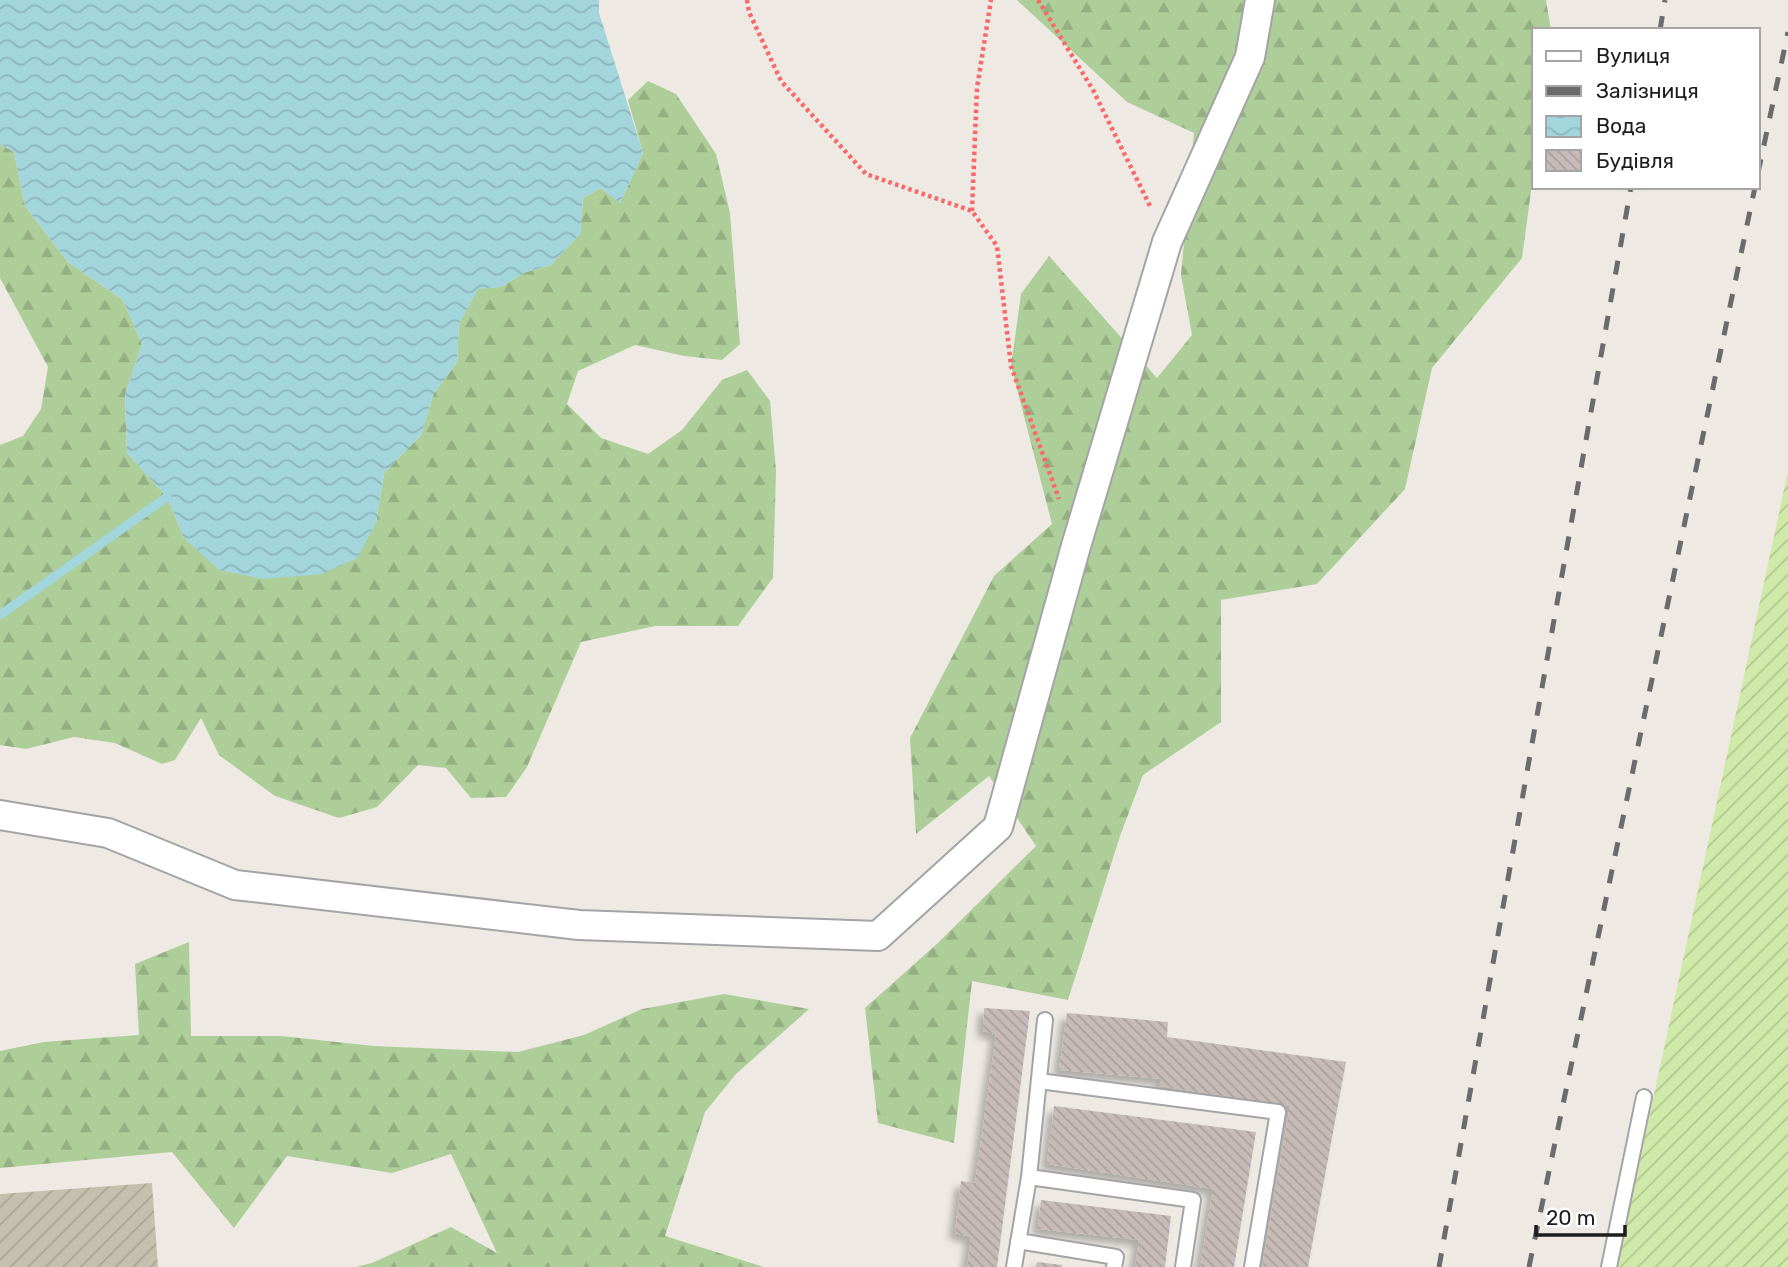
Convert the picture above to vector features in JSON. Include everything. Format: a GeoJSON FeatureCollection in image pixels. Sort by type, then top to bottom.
{"type":"FeatureCollection","features":[{"type":"Feature","properties":{"kind":"street"},"geometry":{"type":"LineString","coordinates":[[0,815],[108,833],[235,885],[579,925],[878,936],[998,827],[1076,546],[1167,242],[1250,57],[1260,0]]}},
{"type":"Feature","properties":{"kind":"lane"},"geometry":{"type":"LineString","coordinates":[[1014,1267],[1029,1177],[1045,1020]]}},
{"type":"Feature","properties":{"kind":"lane"},"geometry":{"type":"LineString","coordinates":[[1039,1081],[1278,1112],[1252,1267]]}},
{"type":"Feature","properties":{"kind":"lane"},"geometry":{"type":"LineString","coordinates":[[1609,1267],[1644,1097]]}},
{"type":"Feature","properties":{"kind":"lane"},"geometry":{"type":"LineString","coordinates":[[1029,1177],[1193,1200],[1184,1267]]}},
{"type":"Feature","properties":{"kind":"lane"},"geometry":{"type":"LineString","coordinates":[[1018,1241],[1116,1257],[1114,1267]]}},
{"type":"Feature","properties":{"kind":"path"},"geometry":{"type":"LineString","coordinates":[[747,0],[749,12],[781,81],[866,174],[972,211],[997,246],[1012,366],[1076,546]]}},
{"type":"Feature","properties":{"kind":"path"},"geometry":{"type":"LineString","coordinates":[[972,211],[977,88],[991,0]]}},
{"type":"Feature","properties":{"kind":"path"},"geometry":{"type":"LineString","coordinates":[[1038,0],[1093,90],[1167,242]]}},
{"type":"Feature","properties":{"kind":"shaded area"},"geometry":{"type":"Polygon","coordinates":[[[152,1183],[158,1267],[0,1267],[0,1194],[152,1183]]]}},
{"type":"Feature","properties":{"kind":"green space"},"geometry":{"type":"Polygon","coordinates":[[[1017,0],[1546,0],[1551,28],[1532,28],[1532,184],[1522,258],[1432,368],[1405,489],[1317,584],[1221,600],[1221,722],[1143,775],[1120,836],[1068,1000],[972,981],[954,1143],[878,1123],[865,1008],[939,942],[1036,846],[989,776],[916,834],[910,738],[994,576],[1052,524],[1011,366],[1021,294],[1049,256],[1157,378],[1192,335],[1181,275],[1194,133],[1127,102],[1017,0]]]}},
{"type":"Feature","properties":{"kind":"green space"},"geometry":{"type":"Polygon","coordinates":[[[648,81],[676,94],[716,154],[730,213],[740,344],[722,360],[684,356],[635,345],[578,371],[567,404],[601,438],[648,454],[682,430],[722,380],[747,370],[770,401],[776,471],[773,578],[738,626],[655,626],[581,642],[527,767],[506,797],[471,798],[446,768],[418,765],[377,807],[339,818],[275,796],[219,755],[201,718],[175,760],[162,764],[115,743],[74,737],[26,749],[0,745],[0,445],[23,436],[41,409],[48,367],[0,278],[0,144],[14,152],[25,206],[68,262],[123,300],[142,344],[125,395],[127,453],[167,497],[184,538],[376,523],[384,473],[421,435],[434,393],[457,362],[459,324],[478,288],[500,287],[526,272],[551,265],[580,234],[583,198],[601,188],[620,203],[643,153],[628,100],[648,81]]]}},
{"type":"Feature","properties":{"kind":"green space"},"geometry":{"type":"Polygon","coordinates":[[[1788,471],[1788,1267],[1617,1267],[1788,471]]]}},
{"type":"Feature","properties":{"kind":"green space"},"geometry":{"type":"Polygon","coordinates":[[[189,942],[191,1036],[281,1036],[374,1046],[518,1052],[584,1035],[642,1009],[724,994],[809,1009],[736,1074],[705,1112],[665,1236],[764,1267],[356,1267],[372,1263],[451,1227],[497,1253],[451,1154],[392,1173],[287,1156],[234,1228],[172,1152],[0,1168],[0,1051],[44,1042],[139,1035],[135,964],[189,942]]]}},
{"type":"Feature","properties":{"kind":"water"},"geometry":{"type":"Polygon","coordinates":[[[0,0],[599,0],[599,13],[643,153],[620,203],[601,188],[583,198],[580,234],[551,265],[526,272],[500,287],[478,289],[459,324],[457,362],[434,393],[421,435],[384,473],[376,523],[357,558],[322,574],[263,579],[219,570],[184,538],[167,497],[127,453],[125,395],[142,344],[123,300],[68,262],[25,206],[14,152],[0,144],[0,0]]]}},
{"type":"Feature","properties":{"kind":"building"},"geometry":{"type":"Polygon","coordinates":[[[984,1008],[1030,1011],[997,1267],[967,1267],[971,1237],[955,1233],[961,1181],[975,1183],[996,1034],[983,1031],[984,1008]]]}},
{"type":"Feature","properties":{"kind":"building"},"geometry":{"type":"Polygon","coordinates":[[[1067,1013],[1168,1022],[1167,1037],[1346,1062],[1308,1267],[1262,1267],[1290,1106],[1159,1086],[1162,1079],[1059,1070],[1067,1013]]]}},
{"type":"Feature","properties":{"kind":"building"},"geometry":{"type":"Polygon","coordinates":[[[1054,1106],[1256,1132],[1234,1267],[1200,1267],[1213,1189],[1047,1164],[1054,1106]]]}},
{"type":"Feature","properties":{"kind":"building"},"geometry":{"type":"Polygon","coordinates":[[[1041,1200],[1171,1216],[1165,1267],[1135,1267],[1139,1240],[1038,1229],[1041,1200]]]}},
{"type":"Feature","properties":{"kind":"building"},"geometry":{"type":"Polygon","coordinates":[[[1037,1262],[1062,1265],[1062,1267],[1036,1267],[1037,1262]]]}},
{"type":"Feature","properties":{"kind":"waterway"},"geometry":{"type":"LineString","coordinates":[[0,615],[167,497]]}},
{"type":"Feature","properties":{"kind":"railway"},"geometry":{"type":"LineString","coordinates":[[1660,28],[1665,0]]}},
{"type":"Feature","properties":{"kind":"railway"},"geometry":{"type":"LineString","coordinates":[[1760,164],[1788,32]]}},
{"type":"Feature","properties":{"kind":"railway"},"geometry":{"type":"LineString","coordinates":[[1439,1267],[1631,189]]}},
{"type":"Feature","properties":{"kind":"railway"},"geometry":{"type":"LineString","coordinates":[[1529,1267],[1755,189]]}}]}
